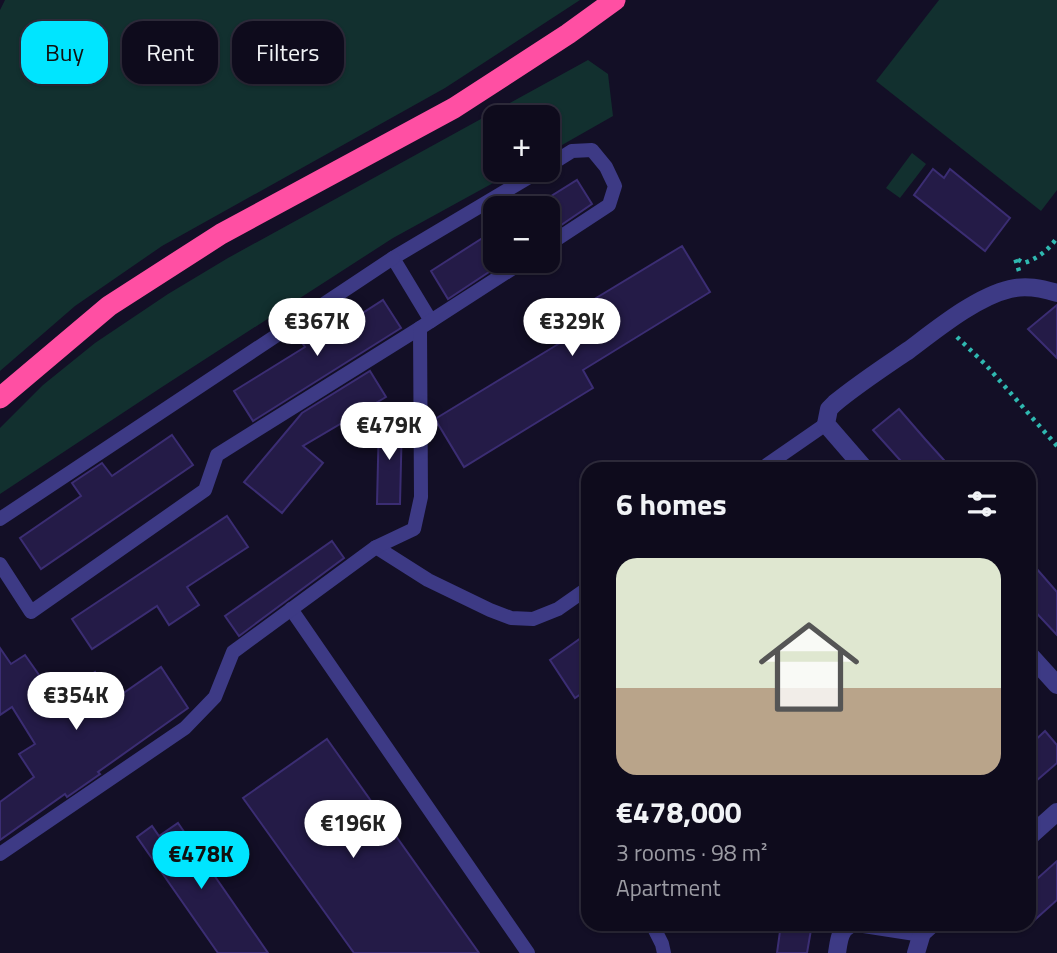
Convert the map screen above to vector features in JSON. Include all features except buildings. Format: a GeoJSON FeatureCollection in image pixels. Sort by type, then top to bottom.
{"type":"FeatureCollection","features":[{"type":"Feature","properties":{"kind":"highway"},"geometry":{"type":"LineString","coordinates":[[0,398],[109,306],[221,234],[454,108],[615,0]]}},
{"type":"Feature","properties":{"kind":"street"},"geometry":{"type":"LineString","coordinates":[[859,462],[826,424],[829,409],[835,403],[944,324],[992,295],[1020,287],[1057,293]]}},
{"type":"Feature","properties":{"kind":"street"},"geometry":{"type":"LineString","coordinates":[[1036,662],[1057,685]]}},
{"type":"Feature","properties":{"kind":"street"},"geometry":{"type":"LineString","coordinates":[[1036,831],[1057,812]]}},
{"type":"Feature","properties":{"kind":"street"},"geometry":{"type":"LineString","coordinates":[[837,953],[842,931]]}},
{"type":"Feature","properties":{"kind":"street"},"geometry":{"type":"LineString","coordinates":[[916,953],[926,931]]}},
{"type":"Feature","properties":{"kind":"lane"},"geometry":{"type":"LineString","coordinates":[[560,158],[572,151],[592,150],[606,167],[615,186],[609,205],[560,237]]}},
{"type":"Feature","properties":{"kind":"lane"},"geometry":{"type":"LineString","coordinates":[[0,519],[393,258],[521,182]]}},
{"type":"Feature","properties":{"kind":"lane"},"geometry":{"type":"LineString","coordinates":[[0,854],[185,728],[215,697],[233,652],[376,547],[414,529],[421,497],[426,325],[393,258]]}},
{"type":"Feature","properties":{"kind":"lane"},"geometry":{"type":"LineString","coordinates":[[0,564],[31,612],[205,490],[216,456],[506,273]]}},
{"type":"Feature","properties":{"kind":"lane"},"geometry":{"type":"LineString","coordinates":[[771,462],[826,424]]}},
{"type":"Feature","properties":{"kind":"lane"},"geometry":{"type":"LineString","coordinates":[[376,547],[428,580],[511,618],[533,619],[558,609],[581,594]]}},
{"type":"Feature","properties":{"kind":"lane"},"geometry":{"type":"LineString","coordinates":[[291,609],[528,953]]}},
{"type":"Feature","properties":{"kind":"lane"},"geometry":{"type":"LineString","coordinates":[[656,931],[664,953]]}},
{"type":"Feature","properties":{"kind":"path"},"geometry":{"type":"LineString","coordinates":[[1020,287],[1020,273],[1015,258],[1024,263],[1031,260],[1048,250],[1057,238]]}},
{"type":"Feature","properties":{"kind":"path"},"geometry":{"type":"LineString","coordinates":[[944,324],[986,365],[1057,446]]}},
{"type":"Feature","properties":{"kind":"green space"},"geometry":{"type":"Polygon","coordinates":[[[5,0],[580,0],[445,88],[162,246],[75,306],[0,371],[0,10],[5,0]]]}},
{"type":"Feature","properties":{"kind":"green space"},"geometry":{"type":"Polygon","coordinates":[[[939,0],[1057,0],[1057,190],[1041,211],[876,81],[939,0]]]}},
{"type":"Feature","properties":{"kind":"green space"},"geometry":{"type":"Polygon","coordinates":[[[588,60],[608,74],[613,116],[560,146],[560,105],[506,105],[588,60]]]}},
{"type":"Feature","properties":{"kind":"green space"},"geometry":{"type":"Polygon","coordinates":[[[483,118],[483,182],[495,182],[393,238],[0,494],[0,428],[43,385],[95,343],[228,258],[483,118]]]}},
{"type":"Feature","properties":{"kind":"green space"},"geometry":{"type":"Polygon","coordinates":[[[912,153],[926,164],[900,198],[886,188],[912,153]]]}}]}
